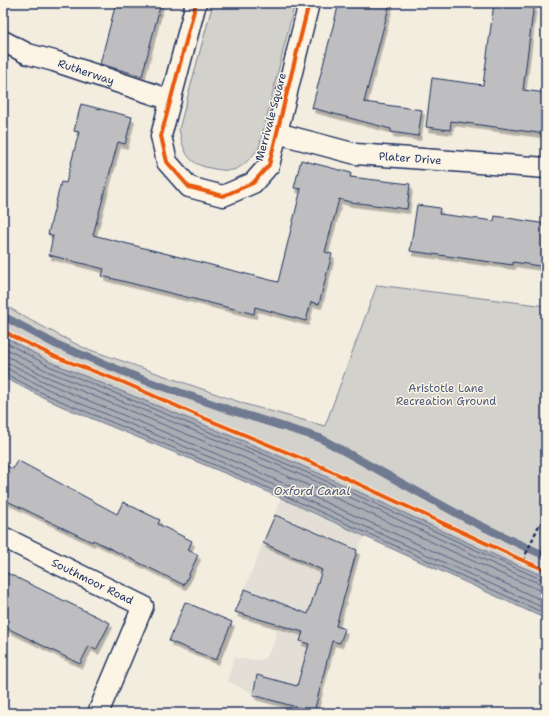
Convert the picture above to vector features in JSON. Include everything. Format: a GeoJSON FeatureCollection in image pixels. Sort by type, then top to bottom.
{"type":"FeatureCollection","features":[{"type":"Feature","properties":{"kind":"street","name":"Merrivale Square"},"geometry":{"type":"LineString","coordinates":[[196,3],[161,136],[167,162],[189,187],[223,196],[253,183],[269,165],[309,3]]}},
{"type":"Feature","properties":{"kind":"street","name":"Rutherway"},"geometry":{"type":"LineString","coordinates":[[3,41],[28,54],[54,61],[171,100]]}},
{"type":"Feature","properties":{"kind":"street","name":"Plater Drive"},"geometry":{"type":"LineString","coordinates":[[277,133],[356,154],[546,168]]}},
{"type":"Feature","properties":{"kind":"street","name":"Southmoor Road"},"geometry":{"type":"LineString","coordinates":[[3,537],[143,606],[98,713]]}},
{"type":"Feature","properties":{"kind":"path"},"geometry":{"type":"LineString","coordinates":[[524,561],[539,524],[546,522]]}},
{"type":"Feature","properties":{"kind":"path"},"geometry":{"type":"LineString","coordinates":[[517,558],[532,564]]}},
{"type":"Feature","properties":{"kind":"shaded area"},"geometry":{"type":"Polygon","coordinates":[[[281,499],[365,537],[357,550],[328,654],[314,712],[258,696],[227,681],[234,658],[259,660],[265,658],[273,646],[278,626],[235,612],[281,499]]]}},
{"type":"Feature","properties":{"kind":"green space"},"geometry":{"type":"Polygon","coordinates":[[[213,3],[295,3],[259,148],[244,164],[237,169],[231,170],[206,167],[193,161],[185,152],[179,129],[213,3]]]}},
{"type":"Feature","properties":{"kind":"green space","name":"Aristotle Lane Recreation Ground"},"geometry":{"type":"Polygon","coordinates":[[[377,285],[546,306],[546,577],[503,559],[270,452],[50,362],[3,336],[3,304],[82,347],[248,405],[325,426],[377,285]]]}},
{"type":"Feature","properties":{"kind":"water","name":"Oxford Canal"},"geometry":{"type":"Polygon","coordinates":[[[3,336],[50,362],[270,452],[503,559],[546,577],[546,619],[239,479],[61,406],[10,381],[3,377],[3,336]]]}},
{"type":"Feature","properties":{"kind":"building"},"geometry":{"type":"Polygon","coordinates":[[[116,3],[161,3],[142,76],[100,64],[116,3]]]}},
{"type":"Feature","properties":{"kind":"building"},"geometry":{"type":"Polygon","coordinates":[[[339,3],[390,3],[364,102],[422,110],[418,136],[391,132],[391,129],[312,108],[339,3]]]}},
{"type":"Feature","properties":{"kind":"building"},"geometry":{"type":"Polygon","coordinates":[[[494,3],[534,3],[523,90],[546,93],[546,134],[451,121],[450,130],[426,127],[432,78],[483,85],[494,3]]]}},
{"type":"Feature","properties":{"kind":"building"},"geometry":{"type":"Polygon","coordinates":[[[81,104],[132,117],[125,144],[118,142],[93,235],[278,282],[301,189],[294,188],[301,160],[351,173],[350,177],[410,184],[407,209],[350,202],[339,199],[325,252],[332,254],[319,304],[311,302],[306,321],[255,307],[254,314],[102,276],[104,269],[49,255],[53,236],[48,234],[61,182],[66,183],[79,132],[74,131],[81,104]]]}},
{"type":"Feature","properties":{"kind":"building"},"geometry":{"type":"Polygon","coordinates":[[[417,205],[440,208],[439,214],[494,221],[495,216],[546,224],[546,267],[513,262],[513,265],[410,251],[417,205]]]}},
{"type":"Feature","properties":{"kind":"building"},"geometry":{"type":"Polygon","coordinates":[[[17,460],[117,514],[123,502],[160,520],[158,524],[192,541],[188,550],[198,555],[184,585],[93,540],[92,542],[3,499],[3,464],[13,469],[17,460]]]}},
{"type":"Feature","properties":{"kind":"building"},"geometry":{"type":"Polygon","coordinates":[[[275,515],[357,550],[336,626],[345,629],[340,643],[332,641],[314,712],[253,695],[257,675],[297,686],[309,644],[300,641],[303,632],[235,612],[245,589],[308,614],[322,570],[263,543],[275,515]]]}},
{"type":"Feature","properties":{"kind":"building"},"geometry":{"type":"Polygon","coordinates":[[[3,571],[110,623],[96,650],[89,646],[80,664],[3,626],[3,571]]]}},
{"type":"Feature","properties":{"kind":"building"},"geometry":{"type":"Polygon","coordinates":[[[185,602],[232,622],[216,660],[169,641],[185,602]]]}},
{"type":"Feature","properties":{"kind":"waterway"},"geometry":{"type":"LineString","coordinates":[[3,316],[55,344],[144,380],[236,412],[320,438],[467,519],[546,556]]}},
{"type":"Feature","properties":{"kind":"cycle path"},"geometry":{"type":"LineString","coordinates":[[196,3],[161,136],[167,162],[189,187],[223,196],[253,183],[269,165],[309,3]]}},
{"type":"Feature","properties":{"kind":"cycle path"},"geometry":{"type":"LineString","coordinates":[[3,330],[12,336],[56,357],[125,383],[199,416],[320,466],[546,570]]}}]}
